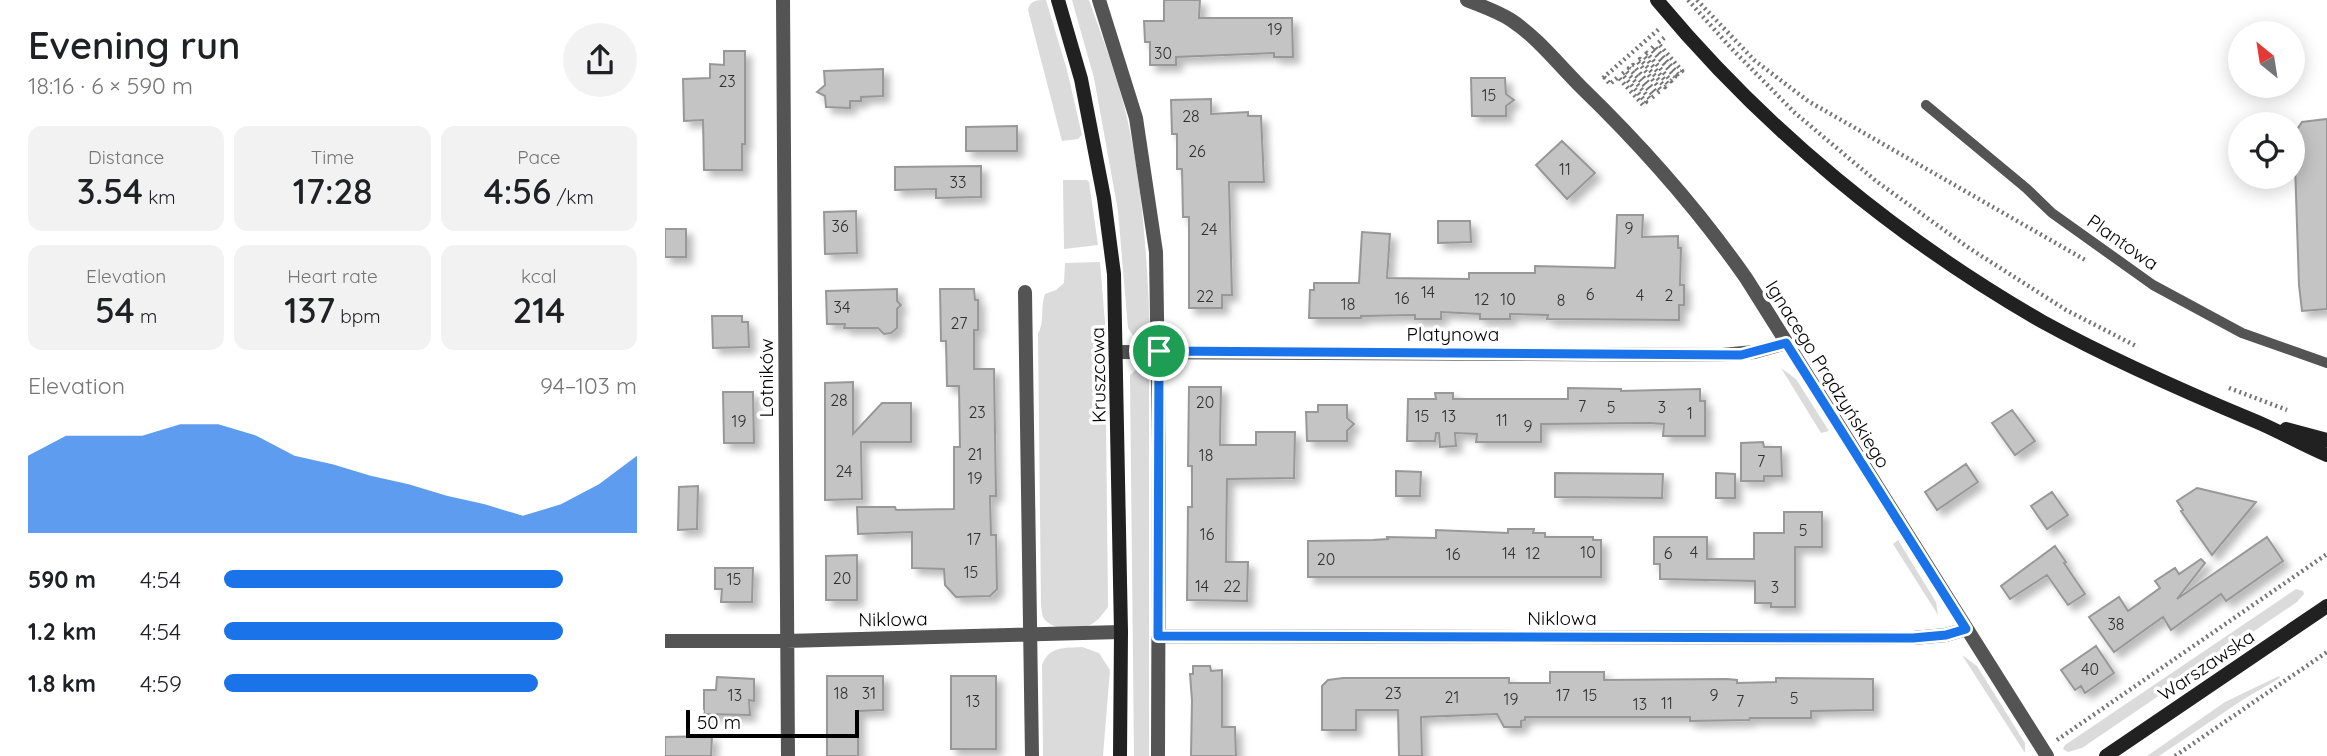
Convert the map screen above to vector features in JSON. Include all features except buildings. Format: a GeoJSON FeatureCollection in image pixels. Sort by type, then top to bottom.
{"type":"FeatureCollection","features":[{"type":"Feature","properties":{"kind":"main road","name":"Kruszcowa"},"geometry":{"type":"LineString","coordinates":[[1058,0],[1081,79],[1104,198],[1114,274],[1121,632],[1120,756]]}},
{"type":"Feature","properties":{"kind":"main road"},"geometry":{"type":"LineString","coordinates":[[1657,0],[1709,59],[1791,140],[1843,184],[1935,253],[2042,321],[2094,349],[2154,379],[2327,455]]}},
{"type":"Feature","properties":{"kind":"main road"},"geometry":{"type":"LineString","coordinates":[[2257,422],[2327,439]]}},
{"type":"Feature","properties":{"kind":"main road","name":"Warszawska"},"geometry":{"type":"LineString","coordinates":[[2106,756],[2327,606]]}},
{"type":"Feature","properties":{"kind":"street","name":"Lotników"},"geometry":{"type":"LineString","coordinates":[[783,0],[787,756]]}},
{"type":"Feature","properties":{"kind":"street"},"geometry":{"type":"LineString","coordinates":[[1099,0],[1136,118],[1156,252],[1159,351],[1158,756]]}},
{"type":"Feature","properties":{"kind":"street","name":"Ignacego Prądzyńskiego"},"geometry":{"type":"LineString","coordinates":[[1467,0],[1496,12],[1521,27],[1648,154],[1708,225],[1786,343],[1966,629],[2041,754]]}},
{"type":"Feature","properties":{"kind":"street"},"geometry":{"type":"LineString","coordinates":[[1025,292],[1032,756]]}},
{"type":"Feature","properties":{"kind":"street","name":"Platynowa"},"geometry":{"type":"LineString","coordinates":[[1117,352],[1731,355],[1786,343]]}},
{"type":"Feature","properties":{"kind":"street","name":"Niklowa"},"geometry":{"type":"LineString","coordinates":[[1158,636],[1913,638],[1946,635],[1966,629]]}},
{"type":"Feature","properties":{"kind":"street","name":"Niklowa"},"geometry":{"type":"LineString","coordinates":[[665,641],[786,641],[1121,632]]}},
{"type":"Feature","properties":{"kind":"lane","name":"Plantowa"},"geometry":{"type":"LineString","coordinates":[[1926,105],[2052,213],[2153,285],[2242,333],[2327,363]]}},
{"type":"Feature","properties":{"kind":"path"},"geometry":{"type":"LineString","coordinates":[[1688,0],[1795,113],[1876,181],[1969,248],[2066,310],[2149,353]]}},
{"type":"Feature","properties":{"kind":"path"},"geometry":{"type":"LineString","coordinates":[[1697,0],[1754,60],[1808,101],[2089,262],[2100,248]]}},
{"type":"Feature","properties":{"kind":"path"},"geometry":{"type":"LineString","coordinates":[[1610,72],[1660,29]]}},
{"type":"Feature","properties":{"kind":"path"},"geometry":{"type":"LineString","coordinates":[[1604,77],[1610,85],[1618,77],[1643,105],[1646,102],[1622,74],[1626,71],[1650,99],[1654,96],[1629,68],[1633,65],[1657,93],[1661,90],[1637,61],[1640,59],[1665,87],[1668,84],[1644,55],[1647,53],[1671,81],[1675,78],[1651,49],[1654,46],[1678,74],[1682,71],[1658,43],[1666,36]]}},
{"type":"Feature","properties":{"kind":"path"},"geometry":{"type":"LineString","coordinates":[[2219,384],[2290,411]]}},
{"type":"Feature","properties":{"kind":"path"},"geometry":{"type":"LineString","coordinates":[[2041,754],[2327,554]]}},
{"type":"Feature","properties":{"kind":"path"},"geometry":{"type":"LineString","coordinates":[[2175,756],[2327,652]]}},
{"type":"Feature","properties":{"kind":"shaded area"},"geometry":{"type":"Polygon","coordinates":[[[1046,0],[1067,70],[1082,135],[1078,139],[1062,141],[1028,10],[1032,2],[1046,0]]]}},
{"type":"Feature","properties":{"kind":"shaded area"},"geometry":{"type":"Polygon","coordinates":[[[1072,0],[1089,0],[1127,118],[1143,224],[1150,331],[1139,340],[1128,328],[1118,211],[1094,78],[1072,0]]]}},
{"type":"Feature","properties":{"kind":"shaded area"},"geometry":{"type":"Polygon","coordinates":[[[1063,180],[1089,182],[1098,245],[1064,249],[1063,180]]]}},
{"type":"Feature","properties":{"kind":"shaded area"},"geometry":{"type":"Polygon","coordinates":[[[1100,262],[1105,323],[1108,607],[1092,624],[1080,628],[1066,628],[1047,622],[1041,606],[1038,334],[1045,294],[1064,283],[1065,263],[1100,262]]]}},
{"type":"Feature","properties":{"kind":"shaded area"},"geometry":{"type":"Polygon","coordinates":[[[1781,368],[1796,379],[1829,431],[1821,433],[1781,368]]]}},
{"type":"Feature","properties":{"kind":"shaded area"},"geometry":{"type":"Polygon","coordinates":[[[1137,369],[1147,372],[1149,377],[1149,756],[1134,756],[1130,375],[1137,369]]]}},
{"type":"Feature","properties":{"kind":"shaded area"},"geometry":{"type":"Polygon","coordinates":[[[1898,540],[1936,602],[1938,615],[1893,544],[1898,540]]]}},
{"type":"Feature","properties":{"kind":"shaded area"},"geometry":{"type":"Polygon","coordinates":[[[2296,589],[2304,594],[2297,602],[2082,748],[2068,752],[2063,749],[2065,745],[2296,589]]]}},
{"type":"Feature","properties":{"kind":"shaded area"},"geometry":{"type":"Polygon","coordinates":[[[1082,647],[1099,653],[1110,670],[1103,756],[1043,756],[1042,665],[1053,651],[1082,647]]]}},
{"type":"Feature","properties":{"kind":"shaded area"},"geometry":{"type":"Polygon","coordinates":[[[1962,655],[1977,666],[2025,743],[2025,753],[1962,655]]]}},
{"type":"Feature","properties":{"kind":"shaded area"},"geometry":{"type":"Polygon","coordinates":[[[2279,676],[2280,678],[2159,756],[2147,756],[2225,702],[2279,676]]]}},
{"type":"Feature","properties":{"kind":"route"},"geometry":{"type":"LineString","coordinates":[[1786,343],[1966,629],[1946,635],[1913,638],[1158,636],[1159,351],[1741,355],[1786,343]]}}]}
